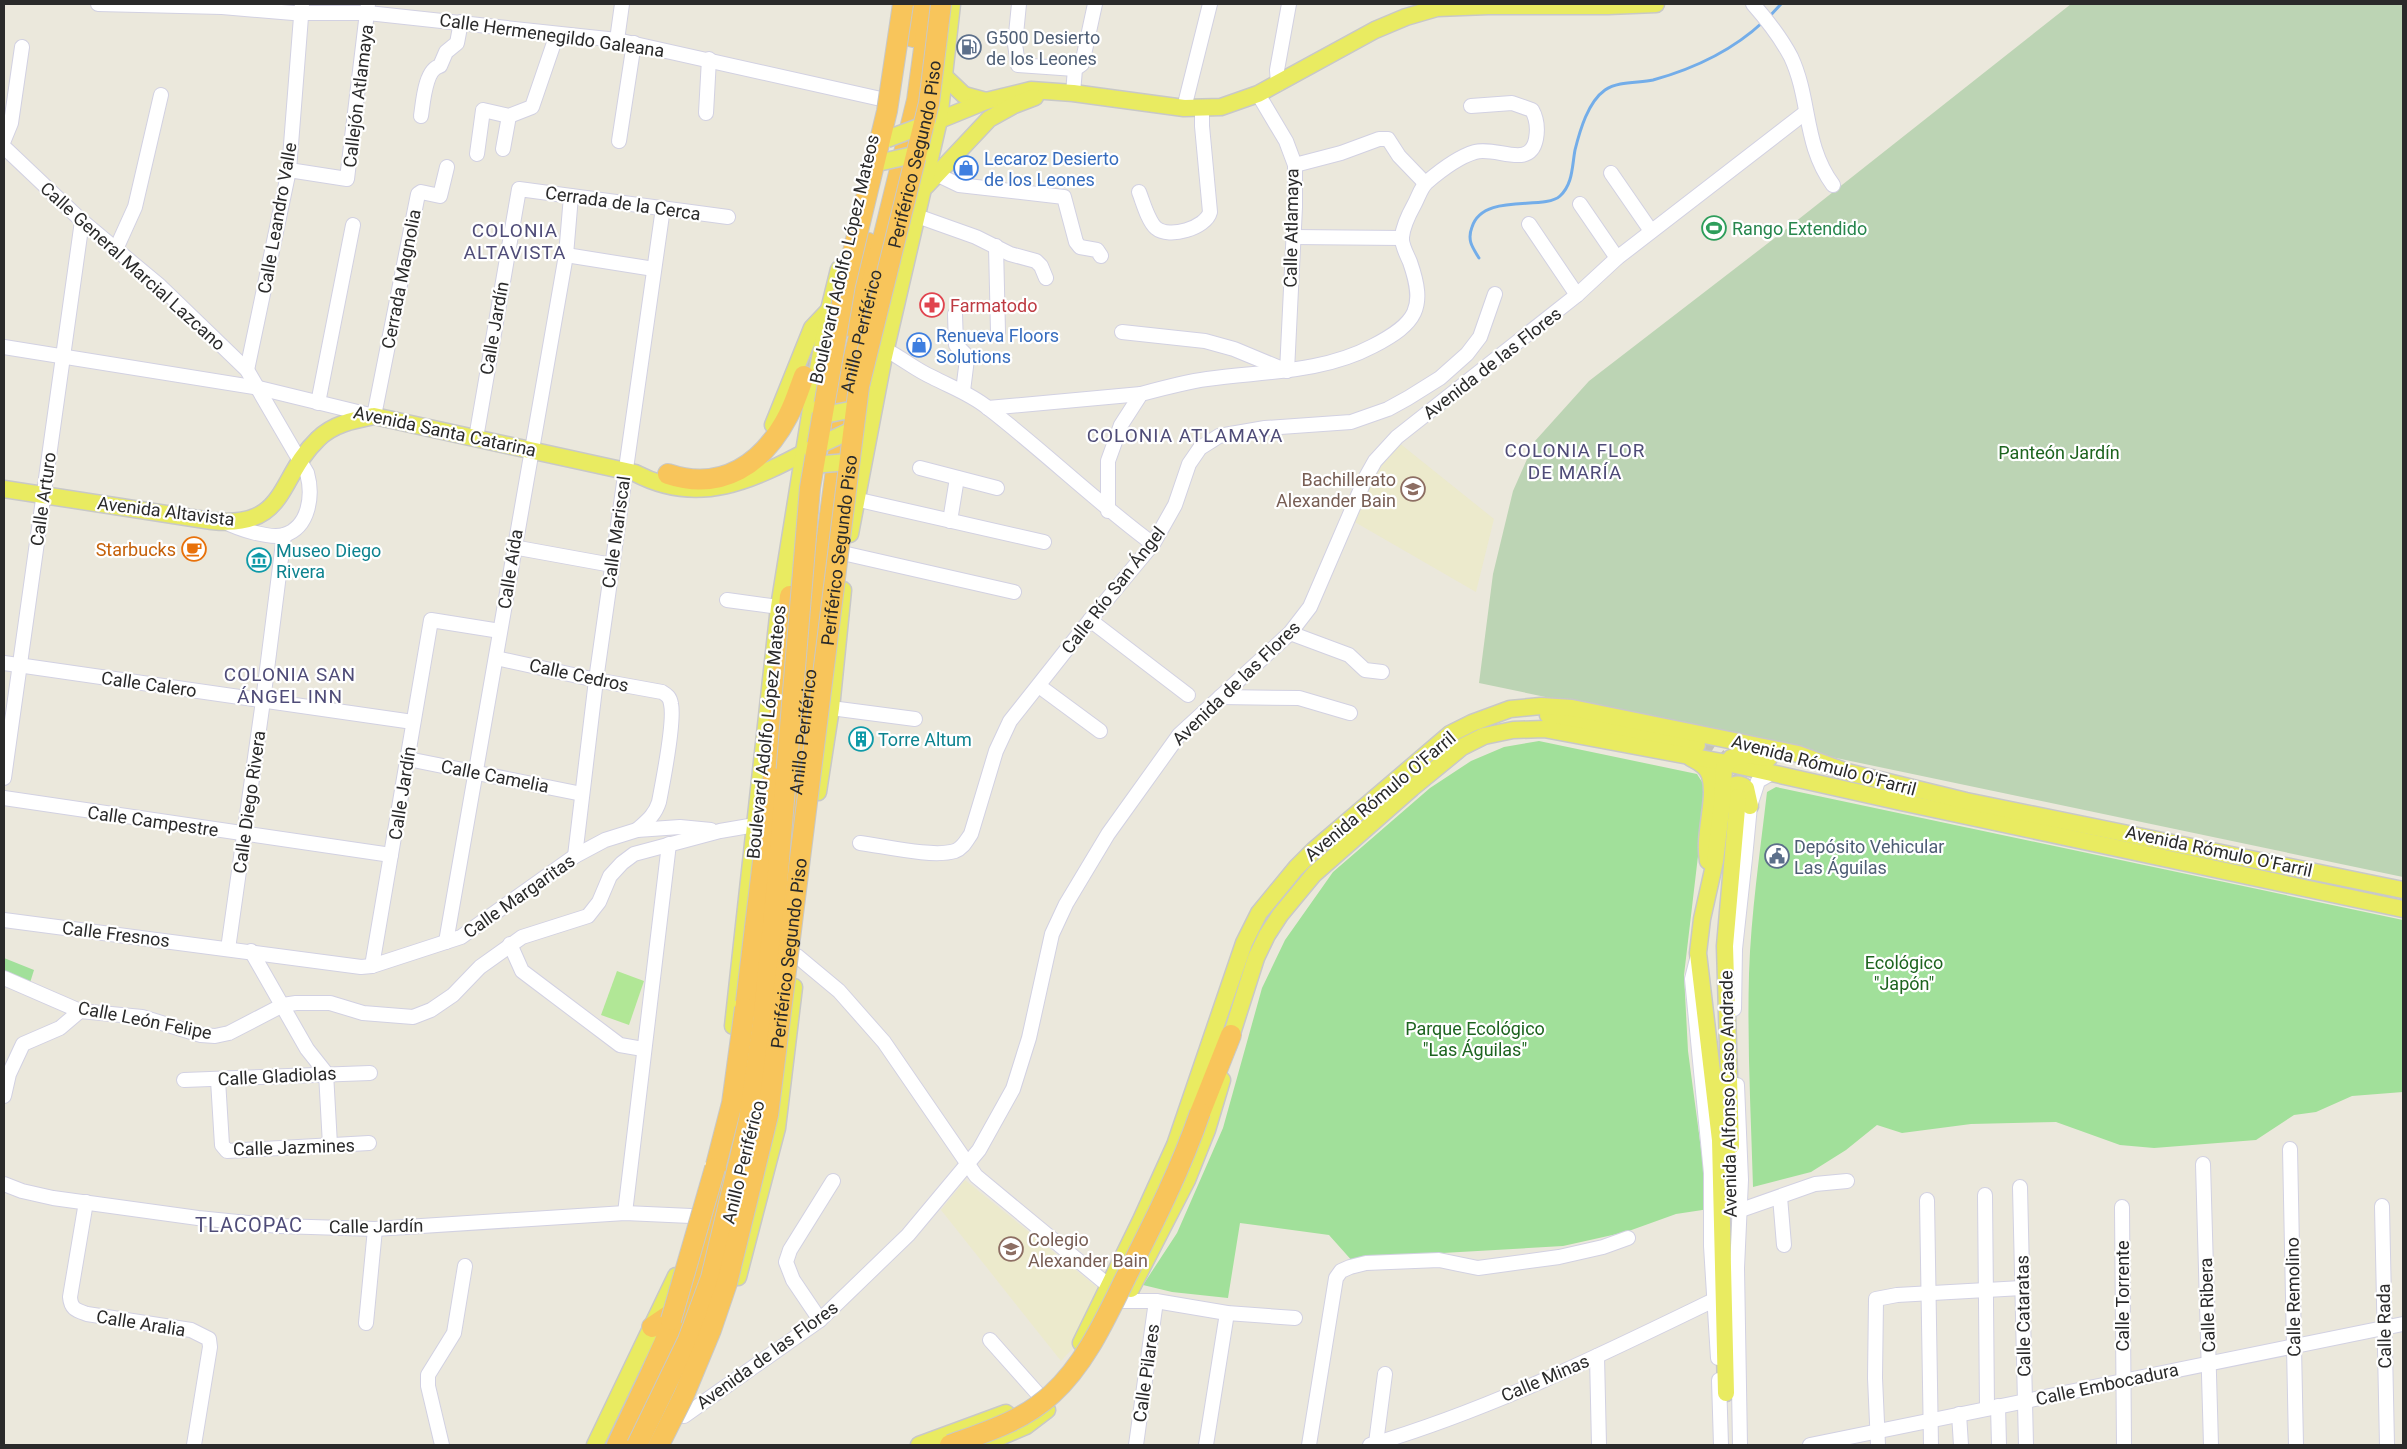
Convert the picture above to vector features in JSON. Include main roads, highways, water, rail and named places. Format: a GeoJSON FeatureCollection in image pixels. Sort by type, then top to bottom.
{"type":"FeatureCollection","features":[{"type":"Feature","properties":{"kind":"highway","name":"Periférico Segundo Piso"},"geometry":{"type":"LineString","coordinates":[[637,1445],[688,1340],[711,1278],[748,1120],[762,1022],[777,884],[810,488],[845,285],[887,111],[903,4]]}},
{"type":"Feature","properties":{"kind":"highway","name":"Anillo Periférico"},"geometry":{"type":"LineString","coordinates":[[616,1445],[667,1319],[704,1252],[735,1136],[753,1025],[832,378],[906,97],[915,4]]}},
{"type":"Feature","properties":{"kind":"highway","name":"Anillo Periférico"},"geometry":{"type":"LineString","coordinates":[[632,1445],[681,1343],[720,1250],[756,1129],[771,1016],[802,734],[848,381],[917,100],[930,4]]}},
{"type":"Feature","properties":{"kind":"highway","name":"Periférico Segundo Piso"},"geometry":{"type":"LineString","coordinates":[[659,1445],[684,1395],[708,1338],[727,1283],[768,1115],[859,386],[929,103],[941,4]]}},
{"type":"Feature","properties":{"kind":"highway"},"geometry":{"type":"LineString","coordinates":[[668,474],[685,480],[714,479],[733,472],[750,462],[771,442],[809,383]]}},
{"type":"Feature","properties":{"kind":"highway"},"geometry":{"type":"LineString","coordinates":[[612,1445],[686,1271],[732,1103],[773,778],[784,602]]}},
{"type":"Feature","properties":{"kind":"highway"},"geometry":{"type":"LineString","coordinates":[[825,628],[835,668]]}},
{"type":"Feature","properties":{"kind":"highway"},"geometry":{"type":"LineString","coordinates":[[746,905],[765,926]]}},
{"type":"Feature","properties":{"kind":"highway"},"geometry":{"type":"LineString","coordinates":[[950,1445],[1000,1427],[1031,1410],[1052,1394],[1078,1365],[1114,1302],[1172,1185],[1231,1035]]}},
{"type":"Feature","properties":{"kind":"highway"},"geometry":{"type":"LineString","coordinates":[[718,1124],[740,1107]]}},
{"type":"Feature","properties":{"kind":"highway"},"geometry":{"type":"LineString","coordinates":[[720,1250],[751,1230]]}},
{"type":"Feature","properties":{"kind":"highway"},"geometry":{"type":"LineString","coordinates":[[603,1445],[667,1319]]}},
{"type":"Feature","properties":{"kind":"main road","name":"Boulevard Adolfo López Mateos"},"geometry":{"type":"LineString","coordinates":[[594,1445],[667,1319],[691,1216],[718,1124],[727,1074],[755,825],[784,602],[806,466],[809,383],[829,310],[874,163],[871,145],[881,99],[895,4]]}},
{"type":"Feature","properties":{"kind":"main road"},"geometry":{"type":"LineString","coordinates":[[670,1445],[684,1416],[735,1289],[777,1128],[812,828],[831,708],[847,554],[856,499],[855,462],[872,420],[875,398],[924,187],[927,152],[944,76],[952,4]]}},
{"type":"Feature","properties":{"kind":"main road"},"geometry":{"type":"LineString","coordinates":[[871,145],[986,101],[1031,90],[1073,93],[1184,108],[1221,107],[1258,94],[1278,84],[1375,30],[1406,17],[1437,8],[1656,4]]}},
{"type":"Feature","properties":{"kind":"main road"},"geometry":{"type":"LineString","coordinates":[[944,76],[964,95],[986,101]]}},
{"type":"Feature","properties":{"kind":"main road"},"geometry":{"type":"LineString","coordinates":[[924,187],[989,119],[1014,105],[1052,92]]}},
{"type":"Feature","properties":{"kind":"main road"},"geometry":{"type":"LineString","coordinates":[[874,163],[927,152]]}},
{"type":"Feature","properties":{"kind":"main road"},"geometry":{"type":"LineString","coordinates":[[630,473],[695,474],[724,467],[737,460],[762,440],[781,408],[812,328],[829,310]]}},
{"type":"Feature","properties":{"kind":"main road"},"geometry":{"type":"LineString","coordinates":[[809,383],[819,408],[829,414],[855,409],[875,398]]}},
{"type":"Feature","properties":{"kind":"main road","name":"Avenida Santa Catarina"},"geometry":{"type":"LineString","coordinates":[[374,416],[532,449],[630,473],[651,482],[671,487],[705,490],[725,486],[758,474],[806,466],[854,429],[872,420]]}},
{"type":"Feature","properties":{"kind":"main road","name":"Avenida Altavista"},"geometry":{"type":"LineString","coordinates":[[4,489],[225,522],[242,522],[263,514],[283,492],[301,460],[319,437],[329,430],[355,420],[374,416]]}},
{"type":"Feature","properties":{"kind":"main road"},"geometry":{"type":"LineString","coordinates":[[758,474],[770,471],[782,472],[792,478],[806,466],[855,462]]}},
{"type":"Feature","properties":{"kind":"main road","name":"Avenida Rómulo O'Farril"},"geometry":{"type":"LineString","coordinates":[[919,1445],[1000,1416],[1038,1394],[1073,1358],[1111,1283],[1175,1145],[1244,943],[1259,913],[1296,868],[1314,850],[1425,753],[1458,730],[1485,717],[1524,706],[1572,708],[1798,754],[1904,795],[2403,908]]}},
{"type":"Feature","properties":{"kind":"main road"},"geometry":{"type":"LineString","coordinates":[[1498,714],[1532,712],[1692,751],[1710,775],[1712,786],[1706,835],[1711,874]]}},
{"type":"Feature","properties":{"kind":"main road","name":"Avenida Rómulo O'Farril"},"geometry":{"type":"LineString","coordinates":[[981,1445],[1026,1426],[1059,1400],[1097,1353],[1176,1203],[1207,1130],[1222,1078],[1231,1035],[1256,958],[1280,915],[1314,874],[1412,788],[1462,747],[1496,733],[1528,728],[1544,729],[1692,751],[1727,763],[1772,773],[1904,795],[2403,890]]}},
{"type":"Feature","properties":{"kind":"main road"},"geometry":{"type":"LineString","coordinates":[[1727,763],[1730,758],[1748,755],[1824,771],[1847,772]]}},
{"type":"Feature","properties":{"kind":"main road","name":"Avenida Alfonso Caso Andrade"},"geometry":{"type":"LineString","coordinates":[[1722,803],[1731,786],[1739,784],[1746,788],[1725,946],[1732,1063],[1729,1392],[1720,1140],[1698,953],[1722,803],[1723,774],[1727,763]]}},
{"type":"Feature","properties":{"kind":"main road"},"geometry":{"type":"LineString","coordinates":[[1111,1283],[1120,1292],[1127,1295]]}},
{"type":"Feature","properties":{"kind":"waterway"},"geometry":{"type":"LineString","coordinates":[[1768,18],[1781,4]]}},
{"type":"Feature","properties":{"kind":"waterway"},"geometry":{"type":"LineString","coordinates":[[1479,258],[1470,240],[1472,227],[1478,216],[1500,206],[1552,200],[1560,196],[1564,191],[1570,180],[1579,134],[1589,109],[1605,90],[1622,84],[1653,80],[1697,64],[1726,50],[1763,22]]}},
{"type":"Feature","properties":{"kind":"tunnel"},"geometry":{"type":"LineString","coordinates":[[804,376],[826,335]]}},
{"type":"Feature","properties":{"kind":"tunnel"},"geometry":{"type":"LineString","coordinates":[[790,596],[796,553]]}},
{"type":"Feature","properties":{"kind":"tunnel"},"geometry":{"type":"LineString","coordinates":[[1697,745],[1714,752],[1726,764],[1734,780],[1738,797]]}},
{"type":"Feature","properties":{"kind":"place","name":"G500 Desierto de los Leones"},"geometry":{"type":"Point","coordinates":[969,47]}},
{"type":"Feature","properties":{"kind":"place","name":"Lecaroz Desierto de los Leones"},"geometry":{"type":"Point","coordinates":[966,168]}},
{"type":"Feature","properties":{"kind":"place","name":"Rango Extendido"},"geometry":{"type":"Point","coordinates":[1714,228]}},
{"type":"Feature","properties":{"kind":"place","name":"Farmatodo"},"geometry":{"type":"Point","coordinates":[932,305]}},
{"type":"Feature","properties":{"kind":"place","name":"Renueva Floors Solutions"},"geometry":{"type":"Point","coordinates":[919,345]}},
{"type":"Feature","properties":{"kind":"place","name":"Bachillerato Alexander Bain"},"geometry":{"type":"Point","coordinates":[1413,489]}},
{"type":"Feature","properties":{"kind":"place","name":"Starbucks"},"geometry":{"type":"Point","coordinates":[194,549]}},
{"type":"Feature","properties":{"kind":"place","name":"Museo Diego Rivera"},"geometry":{"type":"Point","coordinates":[259,560]}},
{"type":"Feature","properties":{"kind":"place","name":"Torre Altum"},"geometry":{"type":"Point","coordinates":[861,739]}},
{"type":"Feature","properties":{"kind":"place","name":"Depósito Vehicular Las Águilas"},"geometry":{"type":"Point","coordinates":[1777,856]}},
{"type":"Feature","properties":{"kind":"place","name":"Colegio Alexander Bain"},"geometry":{"type":"Point","coordinates":[1011,1249]}},
{"type":"Feature","properties":{"kind":"district","name":"COLONIA ALTAVISTA"},"geometry":{"type":"Point","coordinates":[515,241]}},
{"type":"Feature","properties":{"kind":"district","name":"COLONIA ATLAMAYA"},"geometry":{"type":"Point","coordinates":[1185,435]}},
{"type":"Feature","properties":{"kind":"district","name":"COLONIA FLOR DE MARÍA"},"geometry":{"type":"Point","coordinates":[1575,461]}},
{"type":"Feature","properties":{"kind":"district","name":"COLONIA SAN ÁNGEL INN"},"geometry":{"type":"Point","coordinates":[290,685]}},
{"type":"Feature","properties":{"kind":"district","name":"TLACOPAC"},"geometry":{"type":"Point","coordinates":[249,1225]}},
{"type":"Feature","properties":{"kind":"park label","name":"Panteón Jardín"},"geometry":{"type":"Point","coordinates":[2059,452]}},
{"type":"Feature","properties":{"kind":"park label","name":"Ecológico \"Japón\""},"geometry":{"type":"Point","coordinates":[1904,972]}},
{"type":"Feature","properties":{"kind":"park label","name":"Parque Ecológico \"Las Águilas\""},"geometry":{"type":"Point","coordinates":[1475,1038]}}]}
